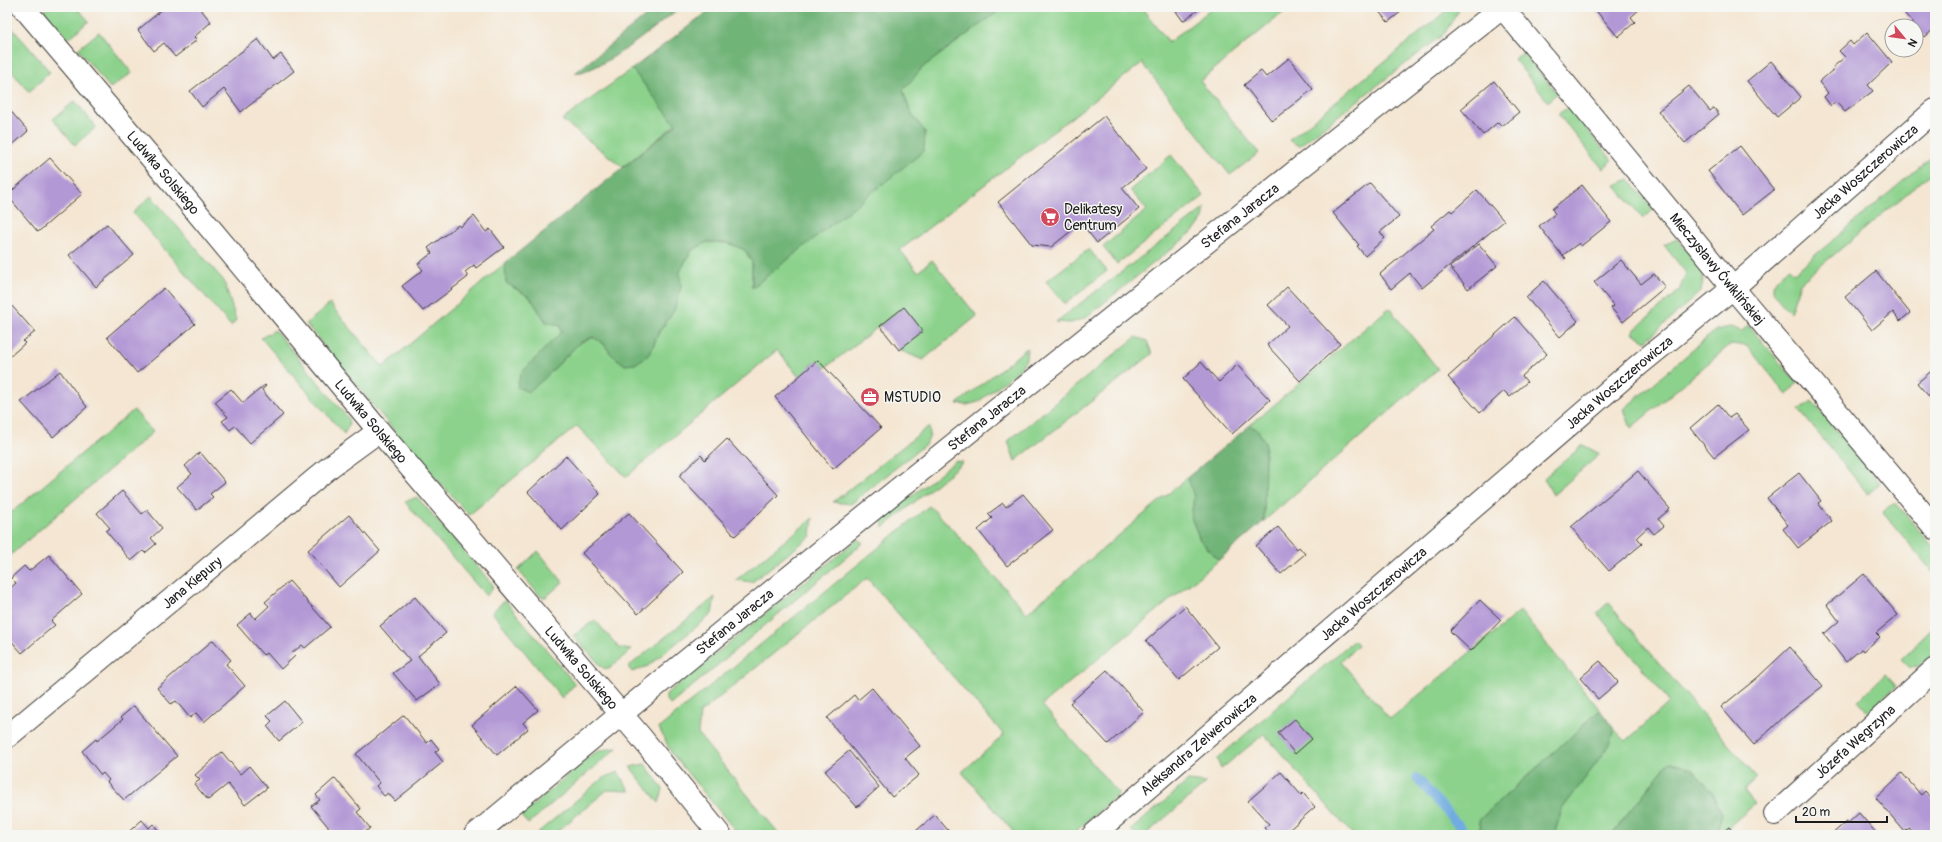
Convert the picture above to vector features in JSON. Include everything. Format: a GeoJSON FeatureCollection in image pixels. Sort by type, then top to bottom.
{"type":"FeatureCollection","features":[{"type":"Feature","properties":{"kind":"street","name":"Ludwika Solskiego"},"geometry":{"type":"LineString","coordinates":[[23,7],[175,186],[379,431],[621,714],[720,835]]}},
{"type":"Feature","properties":{"kind":"street","name":"Mieczysławy Ćwiklińskiej"},"geometry":{"type":"LineString","coordinates":[[1502,7],[1733,288],[1935,528]]}},
{"type":"Feature","properties":{"kind":"street","name":"Stefana Jaracza"},"geometry":{"type":"LineString","coordinates":[[475,835],[621,714],[1235,219],[1502,7]]}},
{"type":"Feature","properties":{"kind":"street","name":"Jacka Woszczerowicza"},"geometry":{"type":"LineString","coordinates":[[1304,655],[1641,363],[1733,288],[1935,110]]}},
{"type":"Feature","properties":{"kind":"street","name":"Jana Kiepury"},"geometry":{"type":"LineString","coordinates":[[7,737],[331,466],[379,431]]}},
{"type":"Feature","properties":{"kind":"street","name":"Aleksandra Zelwerowicza"},"geometry":{"type":"LineString","coordinates":[[1093,835],[1304,655]]}},
{"type":"Feature","properties":{"kind":"street","name":"Józefa Węgrzyna"},"geometry":{"type":"LineString","coordinates":[[1775,814],[1935,669]]}},
{"type":"Feature","properties":{"kind":"green space"},"geometry":{"type":"Polygon","coordinates":[[[48,7],[76,7],[89,21],[68,39],[44,11],[48,7]]]}},
{"type":"Feature","properties":{"kind":"green space"},"geometry":{"type":"Polygon","coordinates":[[[657,7],[681,7],[615,56],[587,70],[575,73],[657,7]]]}},
{"type":"Feature","properties":{"kind":"green space"},"geometry":{"type":"Polygon","coordinates":[[[714,7],[1004,7],[923,67],[903,90],[910,111],[925,132],[924,151],[752,288],[752,262],[745,250],[728,243],[707,242],[691,251],[680,272],[681,287],[674,311],[659,332],[650,354],[635,364],[625,365],[611,354],[603,343],[593,337],[579,343],[544,379],[528,392],[517,387],[521,373],[561,332],[560,325],[546,322],[530,297],[506,283],[505,263],[676,125],[632,69],[714,7]]]}},
{"type":"Feature","properties":{"kind":"green space"},"geometry":{"type":"Polygon","coordinates":[[[1004,7],[1141,7],[1169,42],[1214,7],[1290,7],[1200,81],[1259,153],[1230,175],[1142,63],[900,250],[918,272],[932,260],[977,316],[923,360],[899,350],[923,331],[904,307],[825,368],[817,360],[799,377],[777,350],[626,477],[577,426],[469,515],[406,445],[306,324],[330,304],[383,367],[505,263],[506,283],[530,297],[546,322],[560,325],[561,333],[521,373],[544,379],[579,343],[593,337],[603,343],[611,354],[650,354],[659,332],[674,311],[681,287],[679,272],[691,251],[707,242],[728,243],[745,250],[752,262],[752,287],[925,132],[910,111],[903,90],[923,67],[1004,7]]]}},
{"type":"Feature","properties":{"kind":"green space"},"geometry":{"type":"Polygon","coordinates":[[[1451,7],[1461,7],[1444,34],[1299,146],[1289,140],[1451,7]]]}},
{"type":"Feature","properties":{"kind":"green space"},"geometry":{"type":"Polygon","coordinates":[[[7,22],[50,72],[29,92],[7,66],[7,22]]]}},
{"type":"Feature","properties":{"kind":"green space"},"geometry":{"type":"Polygon","coordinates":[[[99,32],[132,73],[110,88],[78,49],[99,32]]]}},
{"type":"Feature","properties":{"kind":"green space"},"geometry":{"type":"Polygon","coordinates":[[[1523,53],[1557,93],[1548,102],[1514,59],[1523,53]]]}},
{"type":"Feature","properties":{"kind":"green space"},"geometry":{"type":"Polygon","coordinates":[[[632,69],[676,124],[623,167],[562,120],[632,69]]]}},
{"type":"Feature","properties":{"kind":"green space"},"geometry":{"type":"Polygon","coordinates":[[[75,101],[96,127],[75,145],[53,119],[75,101]]]}},
{"type":"Feature","properties":{"kind":"green space"},"geometry":{"type":"Polygon","coordinates":[[[1569,107],[1612,160],[1603,169],[1558,114],[1569,107]]]}},
{"type":"Feature","properties":{"kind":"green space"},"geometry":{"type":"Polygon","coordinates":[[[1935,154],[1935,170],[1800,283],[1790,312],[1778,299],[1773,290],[1773,285],[1776,280],[1789,268],[1794,273],[1935,154]]]}},
{"type":"Feature","properties":{"kind":"green space"},"geometry":{"type":"Polygon","coordinates":[[[1171,155],[1204,196],[1117,264],[1103,247],[1147,210],[1130,190],[1171,155]]]}},
{"type":"Feature","properties":{"kind":"green space"},"geometry":{"type":"Polygon","coordinates":[[[1629,179],[1653,210],[1643,219],[1615,185],[1629,179]]]}},
{"type":"Feature","properties":{"kind":"green space"},"geometry":{"type":"Polygon","coordinates":[[[151,196],[224,281],[236,320],[231,326],[133,213],[151,196]]]}},
{"type":"Feature","properties":{"kind":"green space"},"geometry":{"type":"Polygon","coordinates":[[[1205,208],[1203,219],[1195,230],[1085,318],[1071,323],[1056,322],[1205,208]]]}},
{"type":"Feature","properties":{"kind":"green space"},"geometry":{"type":"Polygon","coordinates":[[[1677,239],[1693,257],[1701,270],[1703,277],[1700,292],[1646,341],[1632,332],[1679,291],[1686,273],[1664,245],[1677,239]]]}},
{"type":"Feature","properties":{"kind":"green space"},"geometry":{"type":"Polygon","coordinates":[[[1089,249],[1107,271],[1065,304],[1046,281],[1089,249]]]}},
{"type":"Feature","properties":{"kind":"green space"},"geometry":{"type":"Polygon","coordinates":[[[1389,308],[1438,369],[1264,521],[1265,442],[1257,429],[1249,426],[1389,308]]]}},
{"type":"Feature","properties":{"kind":"green space"},"geometry":{"type":"Polygon","coordinates":[[[1748,325],[1797,383],[1787,395],[1747,346],[1731,344],[1631,428],[1624,409],[1716,330],[1730,327],[1742,331],[1748,325]]]}},
{"type":"Feature","properties":{"kind":"green space"},"geometry":{"type":"Polygon","coordinates":[[[275,330],[348,418],[349,425],[344,434],[261,338],[275,330]]]}},
{"type":"Feature","properties":{"kind":"green space"},"geometry":{"type":"Polygon","coordinates":[[[1136,337],[1147,341],[1152,354],[1015,461],[1008,441],[1136,337]]]}},
{"type":"Feature","properties":{"kind":"green space"},"geometry":{"type":"Polygon","coordinates":[[[1027,348],[1026,359],[1020,369],[978,402],[967,405],[957,404],[1027,348]]]}},
{"type":"Feature","properties":{"kind":"green space"},"geometry":{"type":"Polygon","coordinates":[[[1812,401],[1880,483],[1868,494],[1799,410],[1812,401]]]}},
{"type":"Feature","properties":{"kind":"green space"},"geometry":{"type":"Polygon","coordinates":[[[134,410],[153,432],[7,558],[7,516],[134,410]]]}},
{"type":"Feature","properties":{"kind":"green space"},"geometry":{"type":"Polygon","coordinates":[[[929,426],[930,435],[927,443],[851,504],[833,502],[929,426]]]}},
{"type":"Feature","properties":{"kind":"green space"},"geometry":{"type":"Polygon","coordinates":[[[1249,426],[1257,429],[1265,442],[1264,521],[1219,560],[1200,540],[1191,517],[1194,497],[1188,477],[1249,426]]]}},
{"type":"Feature","properties":{"kind":"green space"},"geometry":{"type":"Polygon","coordinates":[[[1583,445],[1600,454],[1553,495],[1544,478],[1583,445]]]}},
{"type":"Feature","properties":{"kind":"green space"},"geometry":{"type":"Polygon","coordinates":[[[955,461],[963,462],[883,528],[882,520],[955,461]]]}},
{"type":"Feature","properties":{"kind":"green space"},"geometry":{"type":"Polygon","coordinates":[[[1188,477],[1194,497],[1191,517],[1200,540],[1219,560],[1042,705],[1119,794],[1071,835],[1016,835],[962,772],[1004,735],[867,578],[700,713],[698,734],[780,835],[739,835],[672,754],[659,728],[929,506],[943,519],[1027,613],[1188,477]]]}},
{"type":"Feature","properties":{"kind":"green space"},"geometry":{"type":"Polygon","coordinates":[[[417,497],[493,585],[491,591],[486,596],[405,502],[417,497]]]}},
{"type":"Feature","properties":{"kind":"green space"},"geometry":{"type":"Polygon","coordinates":[[[1896,503],[1935,550],[1935,575],[1883,512],[1888,507],[1896,503]]]}},
{"type":"Feature","properties":{"kind":"green space"},"geometry":{"type":"Polygon","coordinates":[[[813,518],[811,536],[752,582],[736,580],[813,518]]]}},
{"type":"Feature","properties":{"kind":"green space"},"geometry":{"type":"Polygon","coordinates":[[[858,539],[863,543],[670,705],[666,700],[666,694],[858,539]]]}},
{"type":"Feature","properties":{"kind":"green space"},"geometry":{"type":"Polygon","coordinates":[[[538,551],[563,582],[546,597],[541,597],[518,570],[538,551]]]}},
{"type":"Feature","properties":{"kind":"green space"},"geometry":{"type":"Polygon","coordinates":[[[715,597],[712,614],[648,666],[632,672],[628,667],[715,597]]]}},
{"type":"Feature","properties":{"kind":"green space"},"geometry":{"type":"Polygon","coordinates":[[[505,600],[575,684],[562,698],[492,612],[505,600]]]}},
{"type":"Feature","properties":{"kind":"green space"},"geometry":{"type":"Polygon","coordinates":[[[1608,603],[1757,778],[1744,790],[1755,804],[1719,835],[1716,835],[1722,814],[1669,762],[1611,835],[1554,835],[1562,809],[1607,749],[1614,729],[1626,741],[1670,702],[1597,613],[1608,603]]]}},
{"type":"Feature","properties":{"kind":"green space"},"geometry":{"type":"Polygon","coordinates":[[[1520,611],[1600,710],[1479,820],[1481,826],[1474,834],[1353,835],[1264,734],[1221,769],[1217,759],[1354,640],[1358,645],[1341,662],[1390,719],[1520,611]]]}},
{"type":"Feature","properties":{"kind":"green space"},"geometry":{"type":"Polygon","coordinates":[[[595,620],[619,648],[631,650],[609,669],[603,668],[573,636],[595,620]]]}},
{"type":"Feature","properties":{"kind":"green space"},"geometry":{"type":"Polygon","coordinates":[[[1935,626],[1935,652],[1920,666],[1909,667],[1901,659],[1935,626]]]}},
{"type":"Feature","properties":{"kind":"green space"},"geometry":{"type":"Polygon","coordinates":[[[1885,674],[1896,686],[1868,712],[1858,701],[1885,674]]]}},
{"type":"Feature","properties":{"kind":"green space"},"geometry":{"type":"Polygon","coordinates":[[[1600,710],[1614,729],[1607,749],[1562,809],[1554,835],[1472,835],[1481,827],[1479,820],[1600,710]]]}},
{"type":"Feature","properties":{"kind":"green space"},"geometry":{"type":"Polygon","coordinates":[[[617,748],[528,824],[521,816],[592,754],[602,750],[617,748]]]}},
{"type":"Feature","properties":{"kind":"green space"},"geometry":{"type":"Polygon","coordinates":[[[1669,762],[1693,769],[1712,792],[1722,814],[1716,835],[1611,835],[1669,762]]]}},
{"type":"Feature","properties":{"kind":"green space"},"geometry":{"type":"Polygon","coordinates":[[[645,764],[663,789],[659,803],[630,767],[645,764]]]}},
{"type":"Feature","properties":{"kind":"green space"},"geometry":{"type":"Polygon","coordinates":[[[618,772],[630,791],[607,790],[553,835],[535,835],[603,778],[618,772]]]}},
{"type":"Feature","properties":{"kind":"green space"},"geometry":{"type":"Polygon","coordinates":[[[1188,781],[1206,783],[1145,835],[1136,835],[1131,830],[1188,781]]]}},
{"type":"Feature","properties":{"kind":"building"},"geometry":{"type":"Polygon","coordinates":[[[165,7],[199,7],[211,22],[194,37],[197,40],[175,57],[164,43],[154,51],[138,30],[165,7]]]}},
{"type":"Feature","properties":{"kind":"building"},"geometry":{"type":"Polygon","coordinates":[[[1173,7],[1202,7],[1183,21],[1173,7]]]}},
{"type":"Feature","properties":{"kind":"building"},"geometry":{"type":"Polygon","coordinates":[[[1375,7],[1407,7],[1388,22],[1375,7]]]}},
{"type":"Feature","properties":{"kind":"building"},"geometry":{"type":"Polygon","coordinates":[[[1593,7],[1642,7],[1631,17],[1635,22],[1618,37],[1593,7]]]}},
{"type":"Feature","properties":{"kind":"building"},"geometry":{"type":"Polygon","coordinates":[[[1899,7],[1935,7],[1935,28],[1925,37],[1924,18],[1909,18],[1899,7]]]}},
{"type":"Feature","properties":{"kind":"building"},"geometry":{"type":"Polygon","coordinates":[[[1867,32],[1884,52],[1884,58],[1889,58],[1892,62],[1868,85],[1873,91],[1845,112],[1836,102],[1831,106],[1824,97],[1828,93],[1819,82],[1845,57],[1839,51],[1850,41],[1853,45],[1867,32]]]}},
{"type":"Feature","properties":{"kind":"building"},"geometry":{"type":"Polygon","coordinates":[[[258,39],[273,60],[281,54],[294,71],[241,112],[224,89],[202,107],[190,91],[258,39]]]}},
{"type":"Feature","properties":{"kind":"building"},"geometry":{"type":"Polygon","coordinates":[[[1289,58],[1313,89],[1272,121],[1244,85],[1261,71],[1266,77],[1289,58]]]}},
{"type":"Feature","properties":{"kind":"building"},"geometry":{"type":"Polygon","coordinates":[[[1771,61],[1801,97],[1777,117],[1747,81],[1771,61]]]}},
{"type":"Feature","properties":{"kind":"building"},"geometry":{"type":"Polygon","coordinates":[[[1494,81],[1519,112],[1502,126],[1498,122],[1483,135],[1461,109],[1494,81]]]}},
{"type":"Feature","properties":{"kind":"building"},"geometry":{"type":"Polygon","coordinates":[[[1689,86],[1710,111],[1714,108],[1719,114],[1685,143],[1658,111],[1689,86]]]}},
{"type":"Feature","properties":{"kind":"building"},"geometry":{"type":"Polygon","coordinates":[[[7,107],[28,131],[7,150],[7,107]]]}},
{"type":"Feature","properties":{"kind":"building"},"geometry":{"type":"Polygon","coordinates":[[[1104,116],[1146,169],[1122,188],[1139,209],[1097,243],[1081,223],[1051,247],[1032,245],[998,202],[1104,116]]]}},
{"type":"Feature","properties":{"kind":"building"},"geometry":{"type":"Polygon","coordinates":[[[1740,146],[1774,190],[1742,215],[1708,171],[1740,146]]]}},
{"type":"Feature","properties":{"kind":"building"},"geometry":{"type":"Polygon","coordinates":[[[50,158],[82,194],[38,232],[7,195],[50,158]]]}},
{"type":"Feature","properties":{"kind":"building"},"geometry":{"type":"Polygon","coordinates":[[[1370,183],[1399,217],[1380,232],[1385,238],[1365,256],[1357,246],[1359,245],[1333,213],[1370,183]]]}},
{"type":"Feature","properties":{"kind":"building"},"geometry":{"type":"Polygon","coordinates":[[[1582,185],[1611,222],[1581,246],[1579,243],[1563,255],[1566,258],[1565,259],[1539,226],[1555,214],[1552,209],[1582,185]]]}},
{"type":"Feature","properties":{"kind":"building"},"geometry":{"type":"Polygon","coordinates":[[[1477,190],[1504,221],[1422,288],[1410,273],[1391,289],[1380,274],[1434,229],[1431,226],[1450,210],[1452,212],[1477,190]]]}},
{"type":"Feature","properties":{"kind":"building"},"geometry":{"type":"Polygon","coordinates":[[[474,216],[486,232],[490,229],[504,247],[476,268],[474,265],[465,272],[468,277],[423,311],[402,286],[423,270],[418,264],[432,253],[428,248],[458,225],[460,227],[474,216]]]}},
{"type":"Feature","properties":{"kind":"building"},"geometry":{"type":"Polygon","coordinates":[[[107,224],[134,255],[96,287],[69,255],[107,224]]]}},
{"type":"Feature","properties":{"kind":"building"},"geometry":{"type":"Polygon","coordinates":[[[1479,244],[1497,266],[1468,289],[1450,267],[1479,244]]]}},
{"type":"Feature","properties":{"kind":"building"},"geometry":{"type":"Polygon","coordinates":[[[1621,260],[1641,284],[1654,274],[1665,287],[1623,322],[1611,308],[1614,306],[1594,282],[1621,260]]]}},
{"type":"Feature","properties":{"kind":"building"},"geometry":{"type":"Polygon","coordinates":[[[1876,271],[1910,313],[1900,321],[1893,312],[1872,330],[1845,297],[1876,271]]]}},
{"type":"Feature","properties":{"kind":"building"},"geometry":{"type":"Polygon","coordinates":[[[1544,281],[1578,321],[1560,337],[1526,297],[1544,281]]]}},
{"type":"Feature","properties":{"kind":"building"},"geometry":{"type":"Polygon","coordinates":[[[1287,287],[1340,344],[1300,381],[1267,345],[1288,326],[1268,305],[1287,287]]]}},
{"type":"Feature","properties":{"kind":"building"},"geometry":{"type":"Polygon","coordinates":[[[164,288],[195,324],[137,373],[107,337],[164,288]]]}},
{"type":"Feature","properties":{"kind":"building"},"geometry":{"type":"Polygon","coordinates":[[[11,305],[35,332],[23,341],[25,343],[7,359],[7,308],[11,305]]]}},
{"type":"Feature","properties":{"kind":"building"},"geometry":{"type":"Polygon","coordinates":[[[904,307],[923,331],[899,350],[880,326],[904,307]]]}},
{"type":"Feature","properties":{"kind":"building"},"geometry":{"type":"Polygon","coordinates":[[[1515,317],[1547,354],[1522,376],[1527,382],[1510,397],[1504,391],[1480,413],[1448,377],[1515,317]]]}},
{"type":"Feature","properties":{"kind":"building"},"geometry":{"type":"Polygon","coordinates":[[[818,360],[881,428],[833,469],[775,397],[818,360]]]}},
{"type":"Feature","properties":{"kind":"building"},"geometry":{"type":"Polygon","coordinates":[[[1201,362],[1219,382],[1237,365],[1270,400],[1232,434],[1183,379],[1201,362]]]}},
{"type":"Feature","properties":{"kind":"building"},"geometry":{"type":"Polygon","coordinates":[[[1935,368],[1935,399],[1933,401],[1917,383],[1935,368]]]}},
{"type":"Feature","properties":{"kind":"building"},"geometry":{"type":"Polygon","coordinates":[[[60,371],[87,407],[53,437],[21,402],[60,371]]]}},
{"type":"Feature","properties":{"kind":"building"},"geometry":{"type":"Polygon","coordinates":[[[265,385],[266,386],[262,390],[283,415],[250,443],[235,426],[230,430],[222,421],[228,417],[215,402],[231,389],[243,403],[265,385]]]}},
{"type":"Feature","properties":{"kind":"building"},"geometry":{"type":"Polygon","coordinates":[[[1718,404],[1729,418],[1735,414],[1749,430],[1714,457],[1690,428],[1718,404]]]}},
{"type":"Feature","properties":{"kind":"building"},"geometry":{"type":"Polygon","coordinates":[[[727,439],[778,495],[735,536],[679,476],[701,455],[705,460],[727,439]]]}},
{"type":"Feature","properties":{"kind":"building"},"geometry":{"type":"Polygon","coordinates":[[[200,452],[225,482],[210,494],[213,497],[197,510],[177,487],[192,474],[185,466],[200,452]]]}},
{"type":"Feature","properties":{"kind":"building"},"geometry":{"type":"Polygon","coordinates":[[[566,456],[600,494],[562,530],[528,492],[566,456]]]}},
{"type":"Feature","properties":{"kind":"building"},"geometry":{"type":"Polygon","coordinates":[[[1638,471],[1670,509],[1658,519],[1664,526],[1654,534],[1648,527],[1637,537],[1642,544],[1609,571],[1571,527],[1638,471]]]}},
{"type":"Feature","properties":{"kind":"building"},"geometry":{"type":"Polygon","coordinates":[[[1799,473],[1821,501],[1818,503],[1832,521],[1798,548],[1783,529],[1788,525],[1767,498],[1799,473]]]}},
{"type":"Feature","properties":{"kind":"building"},"geometry":{"type":"Polygon","coordinates":[[[122,491],[142,514],[147,510],[162,528],[151,538],[156,544],[145,553],[143,551],[131,561],[106,531],[110,528],[97,513],[122,491]]]}},
{"type":"Feature","properties":{"kind":"building"},"geometry":{"type":"Polygon","coordinates":[[[1023,494],[1053,530],[1007,566],[978,530],[992,518],[988,514],[1003,503],[1006,507],[1023,494]]]}},
{"type":"Feature","properties":{"kind":"building"},"geometry":{"type":"Polygon","coordinates":[[[629,513],[683,572],[638,614],[582,553],[629,513]]]}},
{"type":"Feature","properties":{"kind":"building"},"geometry":{"type":"Polygon","coordinates":[[[349,515],[380,551],[339,587],[308,550],[349,515]]]}},
{"type":"Feature","properties":{"kind":"building"},"geometry":{"type":"Polygon","coordinates":[[[1278,527],[1297,549],[1299,547],[1305,554],[1281,574],[1256,546],[1278,527]]]}},
{"type":"Feature","properties":{"kind":"building"},"geometry":{"type":"Polygon","coordinates":[[[49,555],[82,594],[51,621],[55,625],[22,653],[7,636],[7,591],[16,583],[11,578],[24,566],[29,571],[49,555]]]}},
{"type":"Feature","properties":{"kind":"building"},"geometry":{"type":"Polygon","coordinates":[[[1864,574],[1898,615],[1876,633],[1880,637],[1864,651],[1861,649],[1846,662],[1824,634],[1839,621],[1827,605],[1864,574]]]}},
{"type":"Feature","properties":{"kind":"building"},"geometry":{"type":"Polygon","coordinates":[[[289,581],[330,627],[305,648],[302,645],[292,653],[295,656],[281,669],[267,653],[263,655],[237,625],[251,613],[255,619],[269,606],[265,602],[289,581]]]}},
{"type":"Feature","properties":{"kind":"building"},"geometry":{"type":"Polygon","coordinates":[[[415,597],[446,633],[418,656],[440,684],[417,701],[393,673],[410,661],[380,626],[415,597]]]}},
{"type":"Feature","properties":{"kind":"building"},"geometry":{"type":"Polygon","coordinates":[[[1480,600],[1501,620],[1471,651],[1450,631],[1480,600]]]}},
{"type":"Feature","properties":{"kind":"building"},"geometry":{"type":"Polygon","coordinates":[[[1185,606],[1218,647],[1179,680],[1146,641],[1185,606]]]}},
{"type":"Feature","properties":{"kind":"building"},"geometry":{"type":"Polygon","coordinates":[[[213,640],[231,660],[226,664],[245,686],[204,722],[196,713],[190,718],[176,701],[171,704],[157,688],[213,640]]]}},
{"type":"Feature","properties":{"kind":"building"},"geometry":{"type":"Polygon","coordinates":[[[1790,647],[1823,686],[1787,714],[1754,745],[1721,707],[1757,678],[1790,647]]]}},
{"type":"Feature","properties":{"kind":"building"},"geometry":{"type":"Polygon","coordinates":[[[1600,661],[1618,682],[1598,699],[1580,678],[1600,661]]]}},
{"type":"Feature","properties":{"kind":"building"},"geometry":{"type":"Polygon","coordinates":[[[1107,670],[1144,712],[1108,744],[1070,703],[1107,670]]]}},
{"type":"Feature","properties":{"kind":"building"},"geometry":{"type":"Polygon","coordinates":[[[517,686],[538,710],[523,723],[528,729],[497,755],[472,725],[517,686]]]}},
{"type":"Feature","properties":{"kind":"building"},"geometry":{"type":"Polygon","coordinates":[[[872,688],[920,746],[905,758],[919,775],[892,797],[827,718],[854,695],[858,700],[872,688]]]}},
{"type":"Feature","properties":{"kind":"building"},"geometry":{"type":"Polygon","coordinates":[[[285,701],[302,722],[279,741],[267,726],[272,721],[267,716],[285,701]]]}},
{"type":"Feature","properties":{"kind":"building"},"geometry":{"type":"Polygon","coordinates":[[[134,706],[177,756],[124,800],[107,782],[109,780],[103,773],[101,775],[82,751],[96,739],[97,741],[123,719],[121,717],[134,706]]]}},
{"type":"Feature","properties":{"kind":"building"},"geometry":{"type":"Polygon","coordinates":[[[404,715],[427,743],[431,739],[439,749],[435,752],[443,762],[395,801],[388,793],[384,796],[376,786],[380,783],[356,754],[404,715]]]}},
{"type":"Feature","properties":{"kind":"building"},"geometry":{"type":"Polygon","coordinates":[[[1295,719],[1312,739],[1295,754],[1278,733],[1295,719]]]}},
{"type":"Feature","properties":{"kind":"building"},"geometry":{"type":"Polygon","coordinates":[[[849,751],[879,787],[857,807],[825,771],[849,751]]]}},
{"type":"Feature","properties":{"kind":"building"},"geometry":{"type":"Polygon","coordinates":[[[222,752],[240,774],[249,766],[267,788],[245,805],[228,784],[208,800],[194,784],[200,780],[195,775],[222,752]]]}},
{"type":"Feature","properties":{"kind":"building"},"geometry":{"type":"Polygon","coordinates":[[[1281,772],[1301,795],[1303,793],[1315,807],[1283,835],[1271,835],[1264,828],[1269,824],[1248,801],[1281,772]]]}},
{"type":"Feature","properties":{"kind":"building"},"geometry":{"type":"Polygon","coordinates":[[[1902,773],[1921,795],[1925,791],[1935,802],[1935,829],[1929,835],[1915,835],[1909,828],[1905,832],[1876,798],[1902,773]]]}},
{"type":"Feature","properties":{"kind":"building"},"geometry":{"type":"Polygon","coordinates":[[[335,778],[361,809],[357,812],[370,828],[362,835],[335,835],[311,806],[320,800],[316,795],[335,778]]]}},
{"type":"Feature","properties":{"kind":"building"},"geometry":{"type":"Polygon","coordinates":[[[1859,813],[1878,835],[1831,835],[1847,821],[1848,823],[1859,813]]]}},
{"type":"Feature","properties":{"kind":"building"},"geometry":{"type":"Polygon","coordinates":[[[935,815],[952,835],[911,835],[935,815]]]}},
{"type":"Feature","properties":{"kind":"building"},"geometry":{"type":"Polygon","coordinates":[[[142,820],[149,828],[153,824],[162,835],[125,835],[142,820]]]}},
{"type":"Feature","properties":{"kind":"building"},"geometry":{"type":"Polygon","coordinates":[[[1729,827],[1736,835],[1719,835],[1729,827]]]}},
{"type":"Feature","properties":{"kind":"waterway"},"geometry":{"type":"LineString","coordinates":[[1417,778],[1467,835]]}},
{"type":"Feature","properties":{"kind":"place","name":"Delikatesy Centrum"},"geometry":{"type":"Point","coordinates":[1050,217]}},
{"type":"Feature","properties":{"kind":"place","name":"MSTUDIO"},"geometry":{"type":"Point","coordinates":[870,397]}}]}
